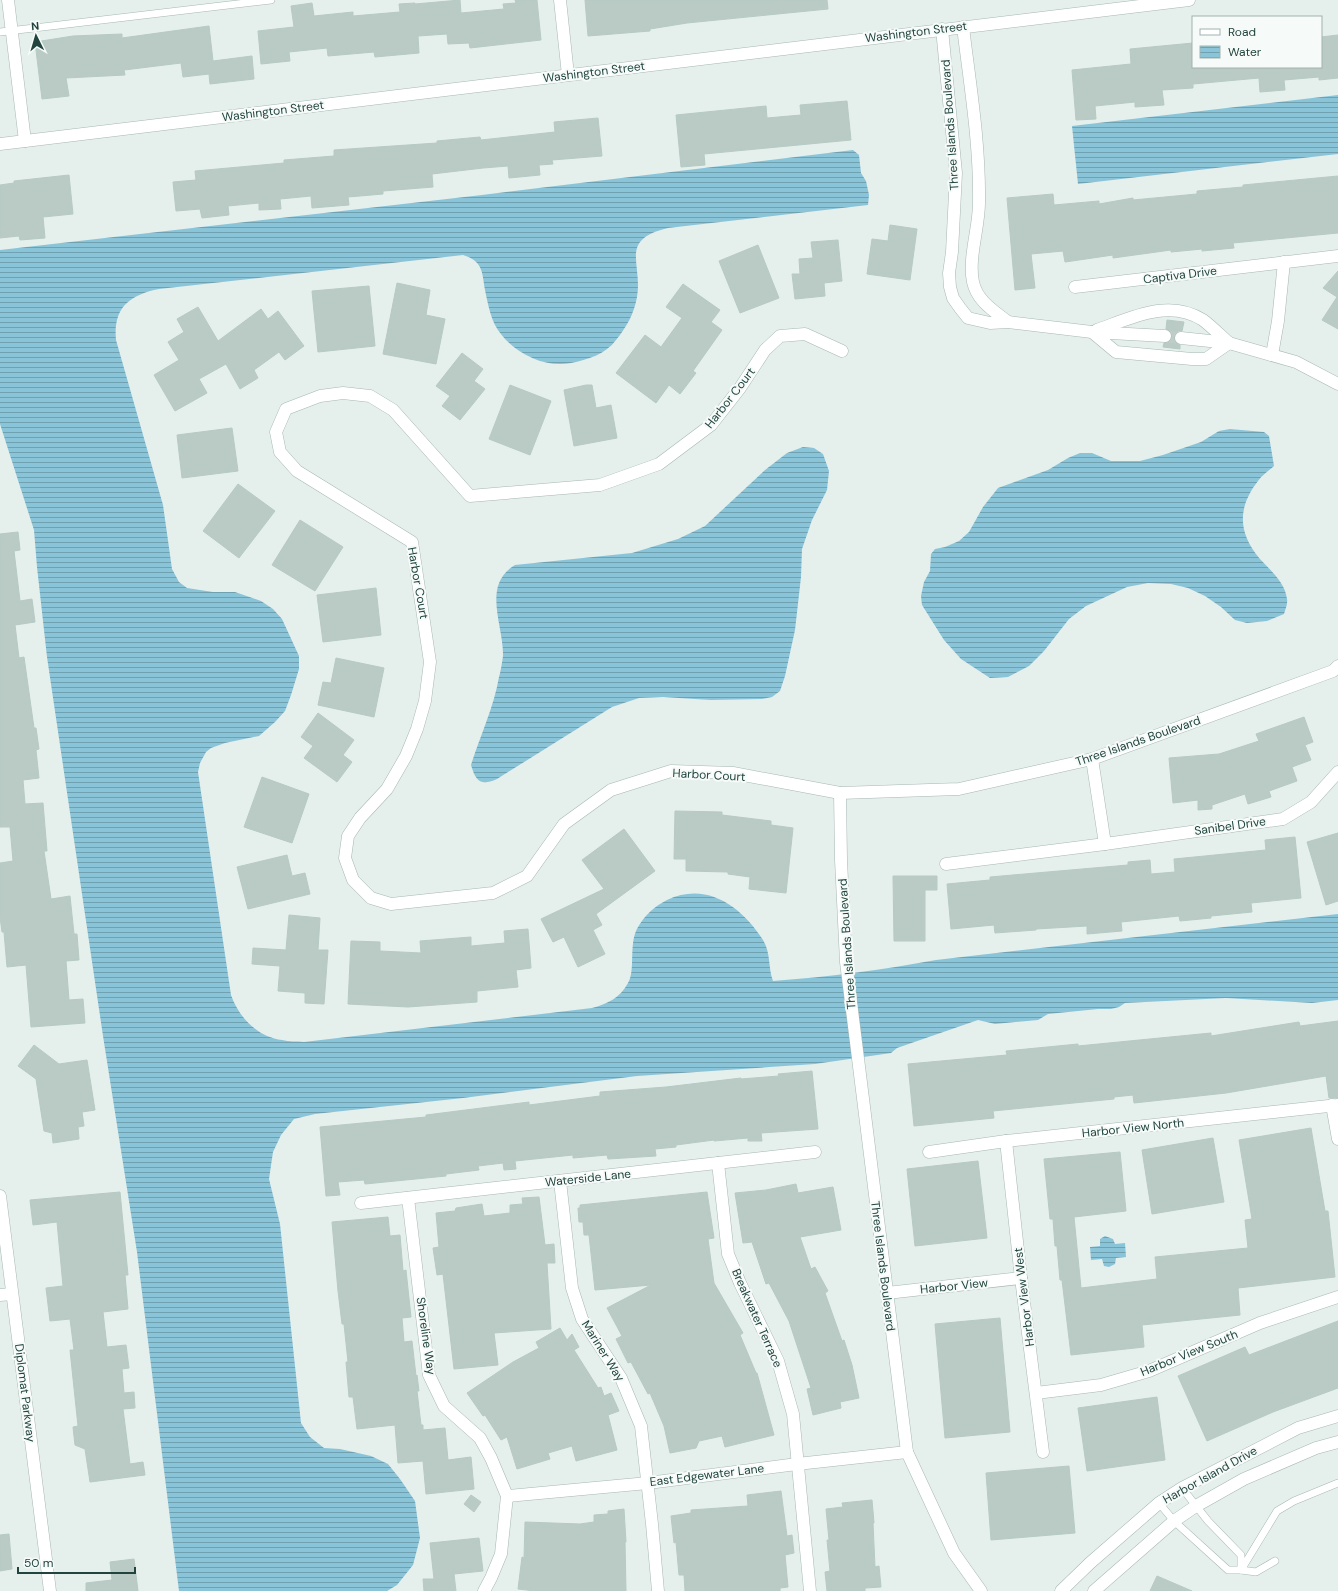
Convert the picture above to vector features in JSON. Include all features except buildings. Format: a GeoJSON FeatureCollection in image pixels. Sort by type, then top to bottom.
{"type":"FeatureCollection","features":[{"type":"Feature","properties":{"kind":"street"},"geometry":{"type":"LineString","coordinates":[[8,0],[6,31],[25,141]]}},
{"type":"Feature","properties":{"kind":"street"},"geometry":{"type":"LineString","coordinates":[[560,0],[568,75]]}},
{"type":"Feature","properties":{"kind":"street","name":"Washington Street"},"geometry":{"type":"LineString","coordinates":[[0,144],[963,27],[1133,3],[1189,0]]}},
{"type":"Feature","properties":{"kind":"street"},"geometry":{"type":"LineString","coordinates":[[963,27],[978,163],[979,205],[972,272],[973,282],[977,293],[984,304],[1008,322],[1092,332],[1165,336]]}},
{"type":"Feature","properties":{"kind":"street","name":"Three Islands Boulevard"},"geometry":{"type":"LineString","coordinates":[[942,29],[956,173],[952,252],[949,273],[950,288],[953,298],[968,318],[990,323],[1008,322]]}},
{"type":"Feature","properties":{"kind":"street","name":"Captiva Drive"},"geometry":{"type":"LineString","coordinates":[[1075,288],[1338,256]]}},
{"type":"Feature","properties":{"kind":"street"},"geometry":{"type":"LineString","coordinates":[[1272,355],[1278,321],[1284,262]]}},
{"type":"Feature","properties":{"kind":"street"},"geometry":{"type":"LineString","coordinates":[[1092,332],[1148,312],[1163,310],[1179,311],[1204,321],[1229,342]]}},
{"type":"Feature","properties":{"kind":"street"},"geometry":{"type":"LineString","coordinates":[[1092,332],[1116,352],[1192,359],[1206,359],[1229,342]]}},
{"type":"Feature","properties":{"kind":"street","name":"Harbor Court"},"geometry":{"type":"LineString","coordinates":[[840,793],[733,773],[671,771],[611,790],[564,824],[527,876],[493,893],[391,904],[371,898],[353,880],[345,858],[348,836],[360,818],[387,789],[406,756],[417,729],[425,701],[430,662],[412,542],[297,471],[280,452],[276,432],[286,409],[320,396],[343,393],[370,396],[393,410],[470,496],[600,486],[659,464],[711,425],[740,388],[765,350],[780,336],[805,334],[842,351]]}},
{"type":"Feature","properties":{"kind":"street"},"geometry":{"type":"LineString","coordinates":[[1182,338],[1229,342],[1296,362],[1338,384]]}},
{"type":"Feature","properties":{"kind":"street","name":"Three Islands Boulevard"},"geometry":{"type":"LineString","coordinates":[[981,1591],[954,1553],[907,1452],[846,962],[840,793],[959,789],[1092,759],[1333,671],[1338,666]]}},
{"type":"Feature","properties":{"kind":"street"},"geometry":{"type":"LineString","coordinates":[[1092,759],[1105,844]]}},
{"type":"Feature","properties":{"kind":"street","name":"Sanibel Drive"},"geometry":{"type":"LineString","coordinates":[[946,864],[1105,844],[1283,819],[1311,802],[1338,772]]}},
{"type":"Feature","properties":{"kind":"street"},"geometry":{"type":"LineString","coordinates":[[1335,1105],[1338,1139]]}},
{"type":"Feature","properties":{"kind":"street","name":"Harbor View North"},"geometry":{"type":"LineString","coordinates":[[929,1152],[1006,1141],[1335,1105]]}},
{"type":"Feature","properties":{"kind":"street","name":"Harbor View West"},"geometry":{"type":"LineString","coordinates":[[1006,1141],[1043,1452]]}},
{"type":"Feature","properties":{"kind":"street","name":"Waterside Lane"},"geometry":{"type":"LineString","coordinates":[[361,1203],[815,1152]]}},
{"type":"Feature","properties":{"kind":"street","name":"Breakwater Terrace"},"geometry":{"type":"LineString","coordinates":[[718,1163],[728,1254],[740,1283],[778,1361],[793,1414],[810,1591]]}},
{"type":"Feature","properties":{"kind":"street","name":"Mariner Way"},"geometry":{"type":"LineString","coordinates":[[560,1181],[572,1288],[582,1319],[622,1378],[641,1426],[658,1591]]}},
{"type":"Feature","properties":{"kind":"street","name":"Diplomat Parkway"},"geometry":{"type":"LineString","coordinates":[[0,1196],[6,1294],[50,1591]]}},
{"type":"Feature","properties":{"kind":"street","name":"Shoreline Way"},"geometry":{"type":"LineString","coordinates":[[408,1198],[429,1375],[444,1406],[480,1438],[491,1458],[507,1496],[501,1554],[492,1578],[484,1591]]}},
{"type":"Feature","properties":{"kind":"street","name":"Harbor View"},"geometry":{"type":"LineString","coordinates":[[887,1293],[1022,1278]]}},
{"type":"Feature","properties":{"kind":"street","name":"Harbor View South"},"geometry":{"type":"LineString","coordinates":[[1036,1393],[1101,1385],[1149,1371],[1260,1324],[1338,1297]]}},
{"type":"Feature","properties":{"kind":"street","name":"Harbor Island Drive"},"geometry":{"type":"LineString","coordinates":[[1061,1591],[1090,1563],[1159,1503],[1182,1488],[1298,1428],[1338,1416]]}},
{"type":"Feature","properties":{"kind":"street","name":"Harbor Island Drive"},"geometry":{"type":"LineString","coordinates":[[1094,1591],[1174,1521],[1196,1506],[1244,1478],[1316,1448],[1338,1442]]}},
{"type":"Feature","properties":{"kind":"street","name":"East Edgewater Lane"},"geometry":{"type":"LineString","coordinates":[[507,1496],[648,1483],[907,1452]]}},
{"type":"Feature","properties":{"kind":"lane"},"geometry":{"type":"LineString","coordinates":[[6,31],[271,0]]}},
{"type":"Feature","properties":{"kind":"lane"},"geometry":{"type":"LineString","coordinates":[[1241,1570],[1277,1512],[1294,1501],[1338,1483]]}},
{"type":"Feature","properties":{"kind":"lane"},"geometry":{"type":"LineString","coordinates":[[1182,1488],[1208,1521],[1241,1555],[1241,1570]]}},
{"type":"Feature","properties":{"kind":"lane"},"geometry":{"type":"LineString","coordinates":[[1159,1503],[1174,1521],[1228,1570],[1256,1572],[1275,1561]]}},
{"type":"Feature","properties":{"kind":"water"},"geometry":{"type":"Polygon","coordinates":[[[1338,95],[1338,154],[1078,184],[1072,126],[1338,95]]]}},
{"type":"Feature","properties":{"kind":"water"},"geometry":{"type":"Polygon","coordinates":[[[853,150],[859,155],[861,173],[866,181],[869,195],[868,205],[668,228],[653,233],[643,239],[638,246],[636,254],[638,285],[637,297],[634,309],[626,326],[612,345],[602,353],[577,362],[560,364],[538,360],[517,350],[508,342],[493,321],[482,273],[478,264],[470,257],[463,255],[159,289],[131,299],[120,311],[117,319],[116,340],[163,505],[172,569],[179,582],[187,588],[213,592],[235,592],[261,601],[273,609],[282,619],[299,656],[299,669],[285,711],[259,736],[225,743],[211,748],[206,752],[200,763],[198,772],[231,995],[239,1011],[250,1025],[265,1035],[285,1041],[304,1042],[592,1008],[613,1000],[621,993],[628,983],[632,971],[633,941],[638,927],[647,915],[658,905],[667,900],[682,895],[696,894],[722,900],[745,917],[766,945],[773,981],[855,973],[936,960],[1338,914],[1338,1000],[1312,1003],[1226,998],[1125,1003],[1119,1007],[1111,1009],[1048,1014],[1038,1020],[995,1024],[978,1020],[897,1048],[891,1053],[815,1064],[637,1076],[463,1098],[315,1114],[294,1119],[281,1135],[273,1152],[269,1179],[280,1224],[301,1423],[310,1437],[324,1448],[340,1449],[371,1456],[388,1464],[415,1501],[420,1538],[413,1565],[397,1585],[387,1591],[179,1591],[137,1252],[103,1036],[47,657],[34,530],[0,424],[0,250],[482,195],[853,150]]]}},
{"type":"Feature","properties":{"kind":"water"},"geometry":{"type":"Polygon","coordinates":[[[1230,429],[1264,432],[1269,436],[1274,466],[1260,479],[1251,491],[1246,501],[1243,520],[1247,540],[1260,559],[1277,577],[1286,593],[1287,605],[1284,614],[1267,621],[1247,623],[1235,620],[1221,607],[1205,596],[1188,588],[1171,584],[1148,583],[1127,587],[1086,606],[1069,619],[1044,651],[1029,666],[1008,677],[990,678],[961,659],[944,640],[922,605],[921,596],[924,582],[930,571],[931,554],[935,549],[945,547],[959,541],[969,532],[983,507],[998,488],[1048,470],[1068,458],[1080,453],[1092,453],[1111,461],[1140,461],[1201,442],[1219,431],[1230,429]]]}},
{"type":"Feature","properties":{"kind":"water"},"geometry":{"type":"Polygon","coordinates":[[[803,447],[814,448],[823,454],[829,471],[827,490],[812,520],[802,549],[801,577],[795,630],[785,676],[780,691],[772,697],[762,699],[711,700],[663,697],[639,698],[612,707],[497,779],[483,782],[477,779],[471,765],[494,699],[503,656],[497,595],[499,583],[505,573],[515,565],[632,553],[678,539],[705,526],[765,470],[787,453],[803,447]]]}},
{"type":"Feature","properties":{"kind":"water"},"geometry":{"type":"Polygon","coordinates":[[[1105,1236],[1113,1239],[1115,1244],[1125,1243],[1126,1257],[1116,1258],[1115,1264],[1109,1267],[1104,1266],[1102,1259],[1091,1260],[1090,1247],[1100,1246],[1100,1239],[1105,1236]]]}},
{"type":"Feature","properties":{"kind":"tunnel"},"geometry":{"type":"LineString","coordinates":[[1165,336],[1181,338]]}}]}
